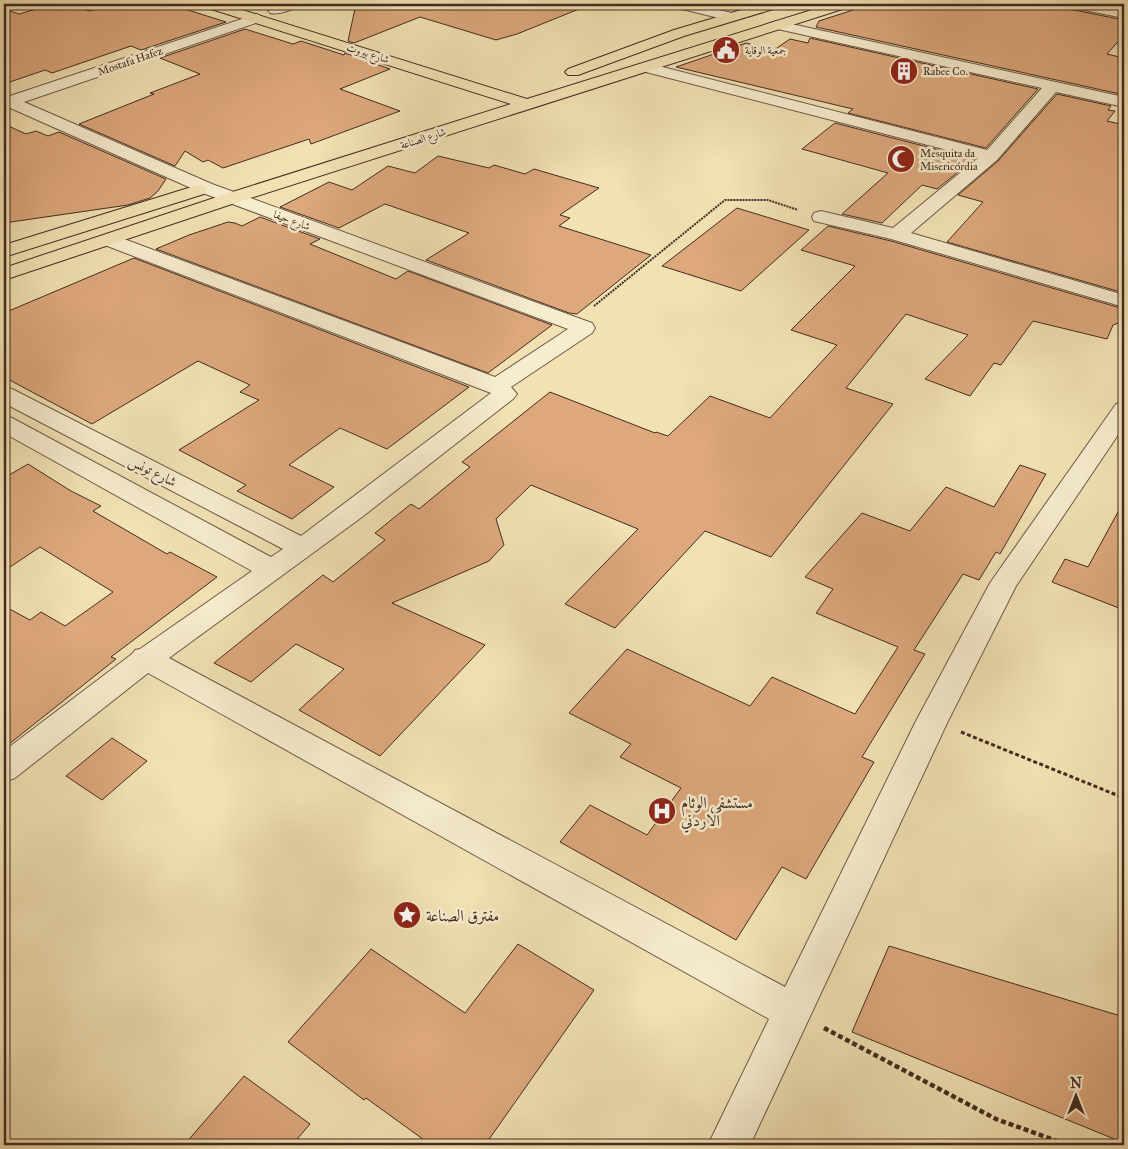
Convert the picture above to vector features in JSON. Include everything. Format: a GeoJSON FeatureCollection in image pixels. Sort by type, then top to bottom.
{"type":"FeatureCollection","features":[{"type":"Feature","properties":{"kind":"main road","name":"شارع بيروت"},"geometry":{"type":"LineString","coordinates":[[210,4],[255,11],[500,95]]}},
{"type":"Feature","properties":{"kind":"main road"},"geometry":{"type":"LineString","coordinates":[[556,78],[679,33],[775,4]]}},
{"type":"Feature","properties":{"kind":"main road","name":"شارع الصناعة"},"geometry":{"type":"LineString","coordinates":[[473,104],[500,95],[528,92],[554,96],[844,4]]}},
{"type":"Feature","properties":{"kind":"main road","name":"شارع بيروت"},"geometry":{"type":"LineString","coordinates":[[255,11],[275,10],[302,18]]}},
{"type":"Feature","properties":{"kind":"main road","name":"شارع الصناعة"},"geometry":{"type":"LineString","coordinates":[[4,274],[109,240],[232,189],[528,92]]}},
{"type":"Feature","properties":{"kind":"main road"},"geometry":{"type":"LineString","coordinates":[[4,251],[206,188]]}},
{"type":"Feature","properties":{"kind":"street"},"geometry":{"type":"LineString","coordinates":[[275,10],[292,4]]}},
{"type":"Feature","properties":{"kind":"street"},"geometry":{"type":"LineString","coordinates":[[678,4],[731,17]]}},
{"type":"Feature","properties":{"kind":"street"},"geometry":{"type":"LineString","coordinates":[[1074,4],[1124,14]]}},
{"type":"Feature","properties":{"kind":"street","name":"Mostafa Hafez"},"geometry":{"type":"LineString","coordinates":[[5,101],[255,11]]}},
{"type":"Feature","properties":{"kind":"street"},"geometry":{"type":"LineString","coordinates":[[778,25],[1124,102]]}},
{"type":"Feature","properties":{"kind":"street"},"geometry":{"type":"LineString","coordinates":[[647,68],[991,156]]}},
{"type":"Feature","properties":{"kind":"street"},"geometry":{"type":"LineString","coordinates":[[897,235],[991,156],[1053,86]]}},
{"type":"Feature","properties":{"kind":"street","name":"شارع حيفا"},"geometry":{"type":"LineString","coordinates":[[5,101],[206,188],[232,189],[578,326]]}},
{"type":"Feature","properties":{"kind":"street"},"geometry":{"type":"LineString","coordinates":[[821,217],[897,235],[1124,301]]}},
{"type":"Feature","properties":{"kind":"street"},"geometry":{"type":"LineString","coordinates":[[4,769],[59,723],[145,658],[303,548],[505,394],[497,386],[109,240]]}},
{"type":"Feature","properties":{"kind":"street"},"geometry":{"type":"LineString","coordinates":[[497,386],[578,326]]}},
{"type":"Feature","properties":{"kind":"street","name":"شارع تونس"},"geometry":{"type":"LineString","coordinates":[[4,394],[303,548]]}},
{"type":"Feature","properties":{"kind":"street"},"geometry":{"type":"LineString","coordinates":[[729,1145],[932,721],[1004,583],[1124,409]]}},
{"type":"Feature","properties":{"kind":"street","name":"شارع تونس"},"geometry":{"type":"LineString","coordinates":[[4,423],[272,570]]}},
{"type":"Feature","properties":{"kind":"street"},"geometry":{"type":"LineString","coordinates":[[145,658],[792,1011]]}},
{"type":"Feature","properties":{"kind":"path"},"geometry":{"type":"LineString","coordinates":[[578,326],[725,200],[768,200],[821,217]]}},
{"type":"Feature","properties":{"kind":"path"},"geometry":{"type":"LineString","coordinates":[[932,721],[1124,798]]}},
{"type":"Feature","properties":{"kind":"path"},"geometry":{"type":"LineString","coordinates":[[792,1011],[996,1119],[1068,1145]]}},
{"type":"Feature","properties":{"kind":"building"},"geometry":{"type":"Polygon","coordinates":[[[54,4],[64,4],[90,11],[111,4],[169,4],[226,22],[141,50],[131,46],[52,73],[45,70],[4,84],[4,9],[19,14],[54,4]]]}},
{"type":"Feature","properties":{"kind":"building"},"geometry":{"type":"Polygon","coordinates":[[[356,4],[589,5],[517,34],[496,40],[420,17],[354,43],[348,41],[356,4]]]}},
{"type":"Feature","properties":{"kind":"building"},"geometry":{"type":"Polygon","coordinates":[[[854,4],[1044,4],[1124,20],[1124,35],[1107,54],[1124,58],[1124,88],[1120,94],[816,27],[819,21],[853,10],[854,4]]]}},
{"type":"Feature","properties":{"kind":"building"},"geometry":{"type":"Polygon","coordinates":[[[245,29],[293,44],[301,41],[344,55],[345,53],[390,69],[340,89],[400,111],[311,144],[309,139],[223,168],[208,160],[203,162],[185,151],[175,166],[79,124],[154,94],[150,93],[200,74],[160,58],[245,29]]]}},
{"type":"Feature","properties":{"kind":"building"},"geometry":{"type":"Polygon","coordinates":[[[810,38],[1038,89],[986,148],[848,113],[853,109],[676,67],[746,43],[774,50],[790,39],[808,43],[810,38]]]}},
{"type":"Feature","properties":{"kind":"building"},"geometry":{"type":"Polygon","coordinates":[[[1057,94],[1111,106],[1108,110],[1115,111],[1107,121],[1124,125],[1124,293],[947,242],[983,202],[958,195],[998,161],[1057,94]]]}},
{"type":"Feature","properties":{"kind":"building"},"geometry":{"type":"Polygon","coordinates":[[[835,123],[974,159],[937,189],[922,185],[882,223],[842,214],[888,173],[802,149],[835,123]]]}},
{"type":"Feature","properties":{"kind":"building"},"geometry":{"type":"Polygon","coordinates":[[[4,124],[26,134],[36,131],[48,136],[59,132],[166,179],[158,191],[150,198],[128,205],[4,223],[4,124]]]}},
{"type":"Feature","properties":{"kind":"building"},"geometry":{"type":"Polygon","coordinates":[[[438,156],[489,168],[494,165],[525,174],[534,169],[599,188],[560,215],[570,218],[559,226],[651,255],[577,314],[569,313],[426,260],[469,233],[385,204],[339,228],[280,207],[329,182],[352,190],[388,166],[415,173],[438,156]]]}},
{"type":"Feature","properties":{"kind":"building"},"geometry":{"type":"Polygon","coordinates":[[[737,208],[809,230],[741,291],[662,266],[737,208]]]}},
{"type":"Feature","properties":{"kind":"building"},"geometry":{"type":"Polygon","coordinates":[[[260,217],[320,239],[310,244],[396,279],[408,271],[552,325],[488,373],[156,249],[189,235],[228,222],[242,226],[260,217]]]}},
{"type":"Feature","properties":{"kind":"building"},"geometry":{"type":"Polygon","coordinates":[[[828,226],[891,241],[1124,309],[1124,321],[1113,325],[1107,339],[1033,321],[1001,365],[994,363],[970,396],[925,379],[968,335],[906,314],[846,388],[893,404],[771,557],[705,531],[615,628],[565,604],[638,529],[531,485],[496,519],[504,545],[489,561],[392,603],[485,645],[380,756],[299,710],[344,669],[296,644],[251,682],[214,663],[323,575],[333,582],[385,540],[375,533],[411,504],[419,509],[470,467],[462,462],[550,392],[655,433],[668,436],[710,396],[770,418],[837,345],[791,330],[855,266],[801,250],[828,226]]]}},
{"type":"Feature","properties":{"kind":"building"},"geometry":{"type":"Polygon","coordinates":[[[134,258],[469,387],[387,449],[340,428],[289,465],[334,487],[292,519],[237,491],[246,485],[179,450],[259,400],[240,392],[250,385],[198,361],[92,424],[4,377],[4,313],[134,258]]]}},
{"type":"Feature","properties":{"kind":"building"},"geometry":{"type":"Polygon","coordinates":[[[28,464],[71,491],[101,506],[93,511],[167,554],[170,552],[217,577],[111,657],[116,659],[4,748],[4,606],[30,620],[41,612],[65,626],[113,592],[40,547],[4,571],[4,478],[28,464]]]}},
{"type":"Feature","properties":{"kind":"building"},"geometry":{"type":"Polygon","coordinates":[[[1020,465],[1046,474],[1000,554],[996,552],[979,580],[963,574],[914,650],[925,654],[862,757],[874,762],[806,879],[782,867],[736,940],[560,842],[590,805],[647,835],[681,788],[620,757],[631,744],[569,713],[627,649],[750,706],[772,677],[855,714],[898,647],[816,613],[833,589],[805,577],[862,513],[910,531],[946,487],[994,507],[1020,465]]]}},
{"type":"Feature","properties":{"kind":"building"},"geometry":{"type":"Polygon","coordinates":[[[1124,501],[1124,610],[1052,582],[1065,559],[1088,567],[1124,501]]]}},
{"type":"Feature","properties":{"kind":"building"},"geometry":{"type":"Polygon","coordinates":[[[112,738],[147,761],[102,800],[66,776],[112,738]]]}},
{"type":"Feature","properties":{"kind":"building"},"geometry":{"type":"Polygon","coordinates":[[[518,944],[594,990],[485,1145],[431,1145],[366,1098],[364,1100],[288,1042],[371,949],[465,1013],[518,944]]]}},
{"type":"Feature","properties":{"kind":"building"},"geometry":{"type":"Polygon","coordinates":[[[889,946],[1124,1017],[1124,1143],[852,1032],[889,946]]]}},
{"type":"Feature","properties":{"kind":"building"},"geometry":{"type":"Polygon","coordinates":[[[244,1076],[310,1124],[292,1145],[184,1145],[244,1076]]]}},
{"type":"Feature","properties":{"kind":"place","name":"جمعية الوقاية"},"geometry":{"type":"Point","coordinates":[726,50]}},
{"type":"Feature","properties":{"kind":"place","name":"Rabee Co."},"geometry":{"type":"Point","coordinates":[904,71]}},
{"type":"Feature","properties":{"kind":"place","name":"Mesquita da Misericórdia"},"geometry":{"type":"Point","coordinates":[901,159]}},
{"type":"Feature","properties":{"kind":"place","name":"مستشفى الوئام الاردني"},"geometry":{"type":"Point","coordinates":[662,811]}},
{"type":"Feature","properties":{"kind":"place","name":"مفترق الصناعة"},"geometry":{"type":"Point","coordinates":[407,915]}}]}
